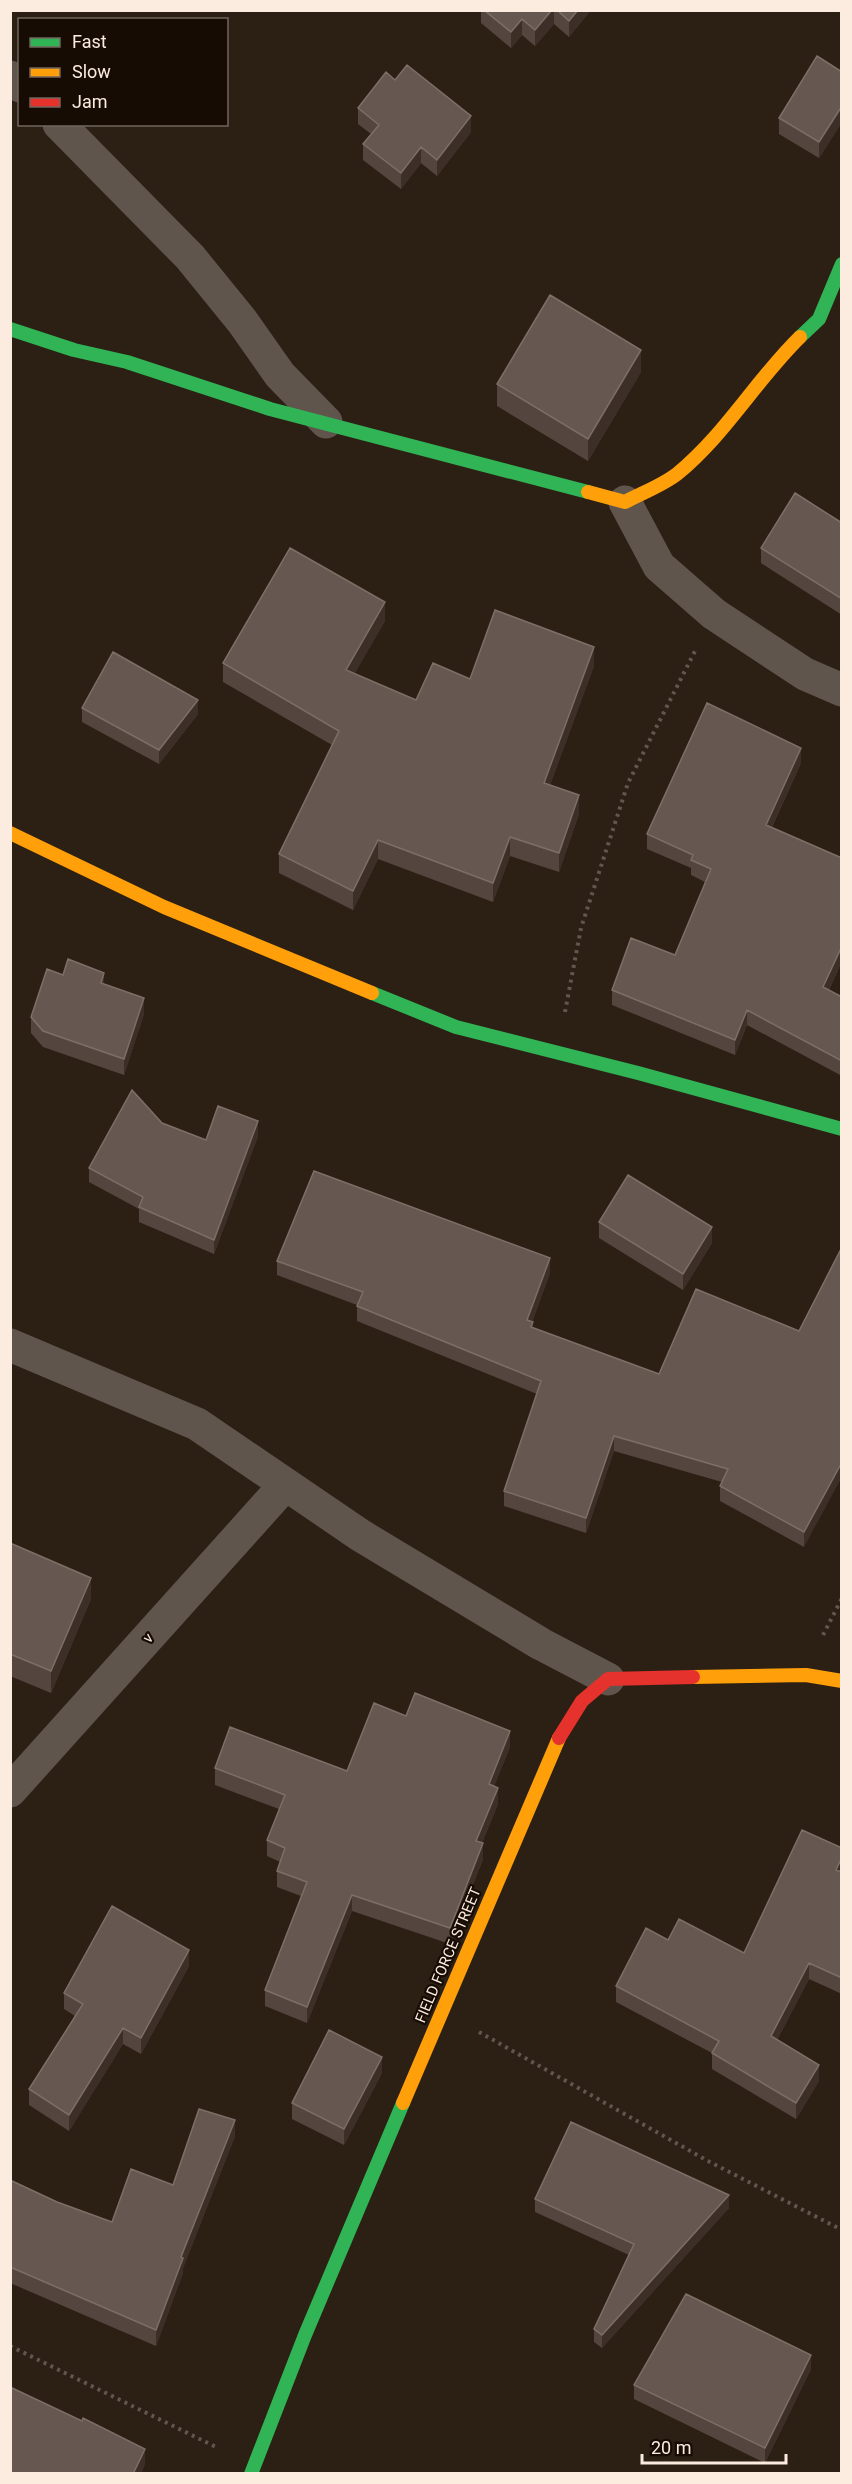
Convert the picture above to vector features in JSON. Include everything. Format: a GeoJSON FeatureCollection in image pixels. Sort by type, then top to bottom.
{"type":"FeatureCollection","features":[{"type":"Feature","properties":{"kind":"street"},"geometry":{"type":"LineString","coordinates":[[61,126],[190,257],[242,321],[280,375],[326,422]]}},
{"type":"Feature","properties":{"kind":"street"},"geometry":{"type":"LineString","coordinates":[[10,329],[74,350],[128,362],[270,409],[625,502],[676,475],[706,447],[784,353],[819,320],[842,264]]}},
{"type":"Feature","properties":{"kind":"street"},"geometry":{"type":"LineString","coordinates":[[625,502],[659,566],[714,614],[805,674],[842,690]]}},
{"type":"Feature","properties":{"kind":"street"},"geometry":{"type":"LineString","coordinates":[[10,833],[164,907],[456,1027],[638,1073],[842,1129]]}},
{"type":"Feature","properties":{"kind":"street"},"geometry":{"type":"LineString","coordinates":[[10,1345],[197,1424],[360,1535],[541,1644],[608,1679],[806,1675],[842,1681]]}},
{"type":"Feature","properties":{"kind":"street","name":"v"},"geometry":{"type":"LineString","coordinates":[[10,1791],[285,1485]]}},
{"type":"Feature","properties":{"kind":"street","name":"FIELD FORCE STREET"},"geometry":{"type":"LineString","coordinates":[[252,2470],[304,2335],[555,1745],[582,1701],[608,1679]]}},
{"type":"Feature","properties":{"kind":"path"},"geometry":{"type":"LineString","coordinates":[[556,1054],[581,928],[628,783],[714,614]]}},
{"type":"Feature","properties":{"kind":"path"},"geometry":{"type":"LineString","coordinates":[[442,2012],[708,2161],[842,2230]]}},
{"type":"Feature","properties":{"kind":"path"},"geometry":{"type":"LineString","coordinates":[[10,2346],[252,2470]]}},
{"type":"Feature","properties":{"kind":"building"},"geometry":{"type":"Polygon","coordinates":[[[484,10],[552,10],[535,30],[522,19],[511,32],[484,10]]]}},
{"type":"Feature","properties":{"kind":"building"},"geometry":{"type":"Polygon","coordinates":[[[557,10],[578,10],[569,21],[557,10]]]}},
{"type":"Feature","properties":{"kind":"building"},"geometry":{"type":"Polygon","coordinates":[[[817,56],[842,72],[842,106],[819,142],[779,118],[817,56]]]}},
{"type":"Feature","properties":{"kind":"building"},"geometry":{"type":"Polygon","coordinates":[[[407,65],[471,116],[437,160],[421,147],[401,173],[363,144],[379,125],[358,108],[386,72],[395,80],[407,65]]]}},
{"type":"Feature","properties":{"kind":"building"},"geometry":{"type":"Polygon","coordinates":[[[550,295],[641,350],[588,439],[497,384],[550,295]]]}},
{"type":"Feature","properties":{"kind":"building"},"geometry":{"type":"Polygon","coordinates":[[[795,493],[842,523],[842,599],[761,548],[795,493]]]}},
{"type":"Feature","properties":{"kind":"building"},"geometry":{"type":"Polygon","coordinates":[[[290,548],[385,602],[346,670],[416,700],[433,663],[470,679],[495,610],[594,647],[544,783],[579,795],[559,853],[510,837],[493,883],[378,840],[353,891],[279,854],[339,731],[223,663],[290,548]]]}},
{"type":"Feature","properties":{"kind":"building"},"geometry":{"type":"Polygon","coordinates":[[[113,652],[198,700],[159,750],[82,708],[113,652]]]}},
{"type":"Feature","properties":{"kind":"building"},"geometry":{"type":"Polygon","coordinates":[[[707,703],[801,748],[766,825],[842,858],[842,946],[823,987],[842,997],[842,1061],[747,1010],[735,1040],[612,990],[631,938],[675,955],[711,869],[691,860],[693,855],[647,834],[707,703]]]}},
{"type":"Feature","properties":{"kind":"building"},"geometry":{"type":"Polygon","coordinates":[[[68,959],[104,973],[101,983],[144,998],[124,1059],[43,1031],[31,1017],[47,969],[63,975],[68,959]]]}},
{"type":"Feature","properties":{"kind":"building"},"geometry":{"type":"Polygon","coordinates":[[[132,1090],[162,1123],[206,1140],[218,1106],[258,1121],[214,1240],[139,1207],[143,1197],[89,1168],[132,1090]]]}},
{"type":"Feature","properties":{"kind":"building"},"geometry":{"type":"Polygon","coordinates":[[[314,1171],[550,1258],[527,1320],[533,1322],[531,1327],[659,1374],[696,1289],[799,1331],[842,1247],[842,1462],[804,1532],[720,1486],[728,1469],[614,1436],[586,1518],[504,1491],[541,1381],[357,1306],[363,1292],[277,1261],[314,1171]]]}},
{"type":"Feature","properties":{"kind":"building"},"geometry":{"type":"Polygon","coordinates":[[[628,1175],[712,1227],[683,1274],[599,1222],[628,1175]]]}},
{"type":"Feature","properties":{"kind":"building"},"geometry":{"type":"Polygon","coordinates":[[[10,1543],[91,1578],[51,1671],[10,1654],[10,1543]]]}},
{"type":"Feature","properties":{"kind":"building"},"geometry":{"type":"Polygon","coordinates":[[[415,1693],[510,1731],[489,1784],[498,1788],[476,1841],[483,1843],[450,1928],[352,1895],[307,2007],[265,1990],[307,1882],[277,1871],[285,1848],[267,1840],[285,1795],[215,1768],[230,1727],[347,1771],[374,1703],[406,1716],[415,1693]]]}},
{"type":"Feature","properties":{"kind":"building"},"geometry":{"type":"Polygon","coordinates":[[[802,1830],[842,1848],[842,1857],[836,1870],[842,1872],[842,1978],[809,1963],[771,2036],[819,2065],[796,2103],[712,2053],[719,2041],[616,1986],[646,1928],[668,1940],[679,1919],[744,1953],[802,1830]]]}},
{"type":"Feature","properties":{"kind":"building"},"geometry":{"type":"Polygon","coordinates":[[[112,1906],[189,1950],[141,2038],[123,2028],[69,2115],[29,2089],[83,2004],[64,1993],[112,1906]]]}},
{"type":"Feature","properties":{"kind":"building"},"geometry":{"type":"Polygon","coordinates":[[[329,2030],[382,2057],[344,2129],[292,2103],[329,2030]]]}},
{"type":"Feature","properties":{"kind":"building"},"geometry":{"type":"Polygon","coordinates":[[[199,2109],[235,2120],[181,2257],[183,2258],[156,2330],[10,2267],[10,2180],[57,2202],[112,2222],[131,2169],[173,2185],[199,2109]]]}},
{"type":"Feature","properties":{"kind":"building"},"geometry":{"type":"Polygon","coordinates":[[[571,2122],[729,2195],[602,2335],[594,2329],[634,2244],[535,2199],[571,2122]]]}},
{"type":"Feature","properties":{"kind":"building"},"geometry":{"type":"Polygon","coordinates":[[[686,2294],[811,2355],[765,2448],[634,2385],[686,2294]]]}},
{"type":"Feature","properties":{"kind":"building"},"geometry":{"type":"Polygon","coordinates":[[[10,2387],[82,2421],[83,2418],[145,2449],[133,2474],[10,2474],[10,2387]]]}},
{"type":"Feature","properties":{"kind":"traffic: fast"},"geometry":{"type":"LineString","coordinates":[[800,337],[819,319],[842,264]]}},
{"type":"Feature","properties":{"kind":"traffic: fast"},"geometry":{"type":"LineString","coordinates":[[10,329],[74,350],[127,362],[270,409],[588,492]]}},
{"type":"Feature","properties":{"kind":"traffic: fast"},"geometry":{"type":"LineString","coordinates":[[372,993],[456,1027],[638,1073],[842,1129]]}},
{"type":"Feature","properties":{"kind":"traffic: fast"},"geometry":{"type":"LineString","coordinates":[[251,2474],[305,2335],[403,2103]]}},
{"type":"Feature","properties":{"kind":"traffic: slow"},"geometry":{"type":"LineString","coordinates":[[588,492],[625,502],[677,474],[710,442],[800,337]]}},
{"type":"Feature","properties":{"kind":"traffic: slow"},"geometry":{"type":"LineString","coordinates":[[10,833],[164,907],[372,993]]}},
{"type":"Feature","properties":{"kind":"traffic: slow"},"geometry":{"type":"LineString","coordinates":[[693,1677],[806,1675],[842,1681]]}},
{"type":"Feature","properties":{"kind":"traffic: slow"},"geometry":{"type":"LineString","coordinates":[[403,2103],[559,1738]]}},
{"type":"Feature","properties":{"kind":"traffic: jam"},"geometry":{"type":"LineString","coordinates":[[559,1738],[582,1701],[608,1679],[693,1677]]}}]}
